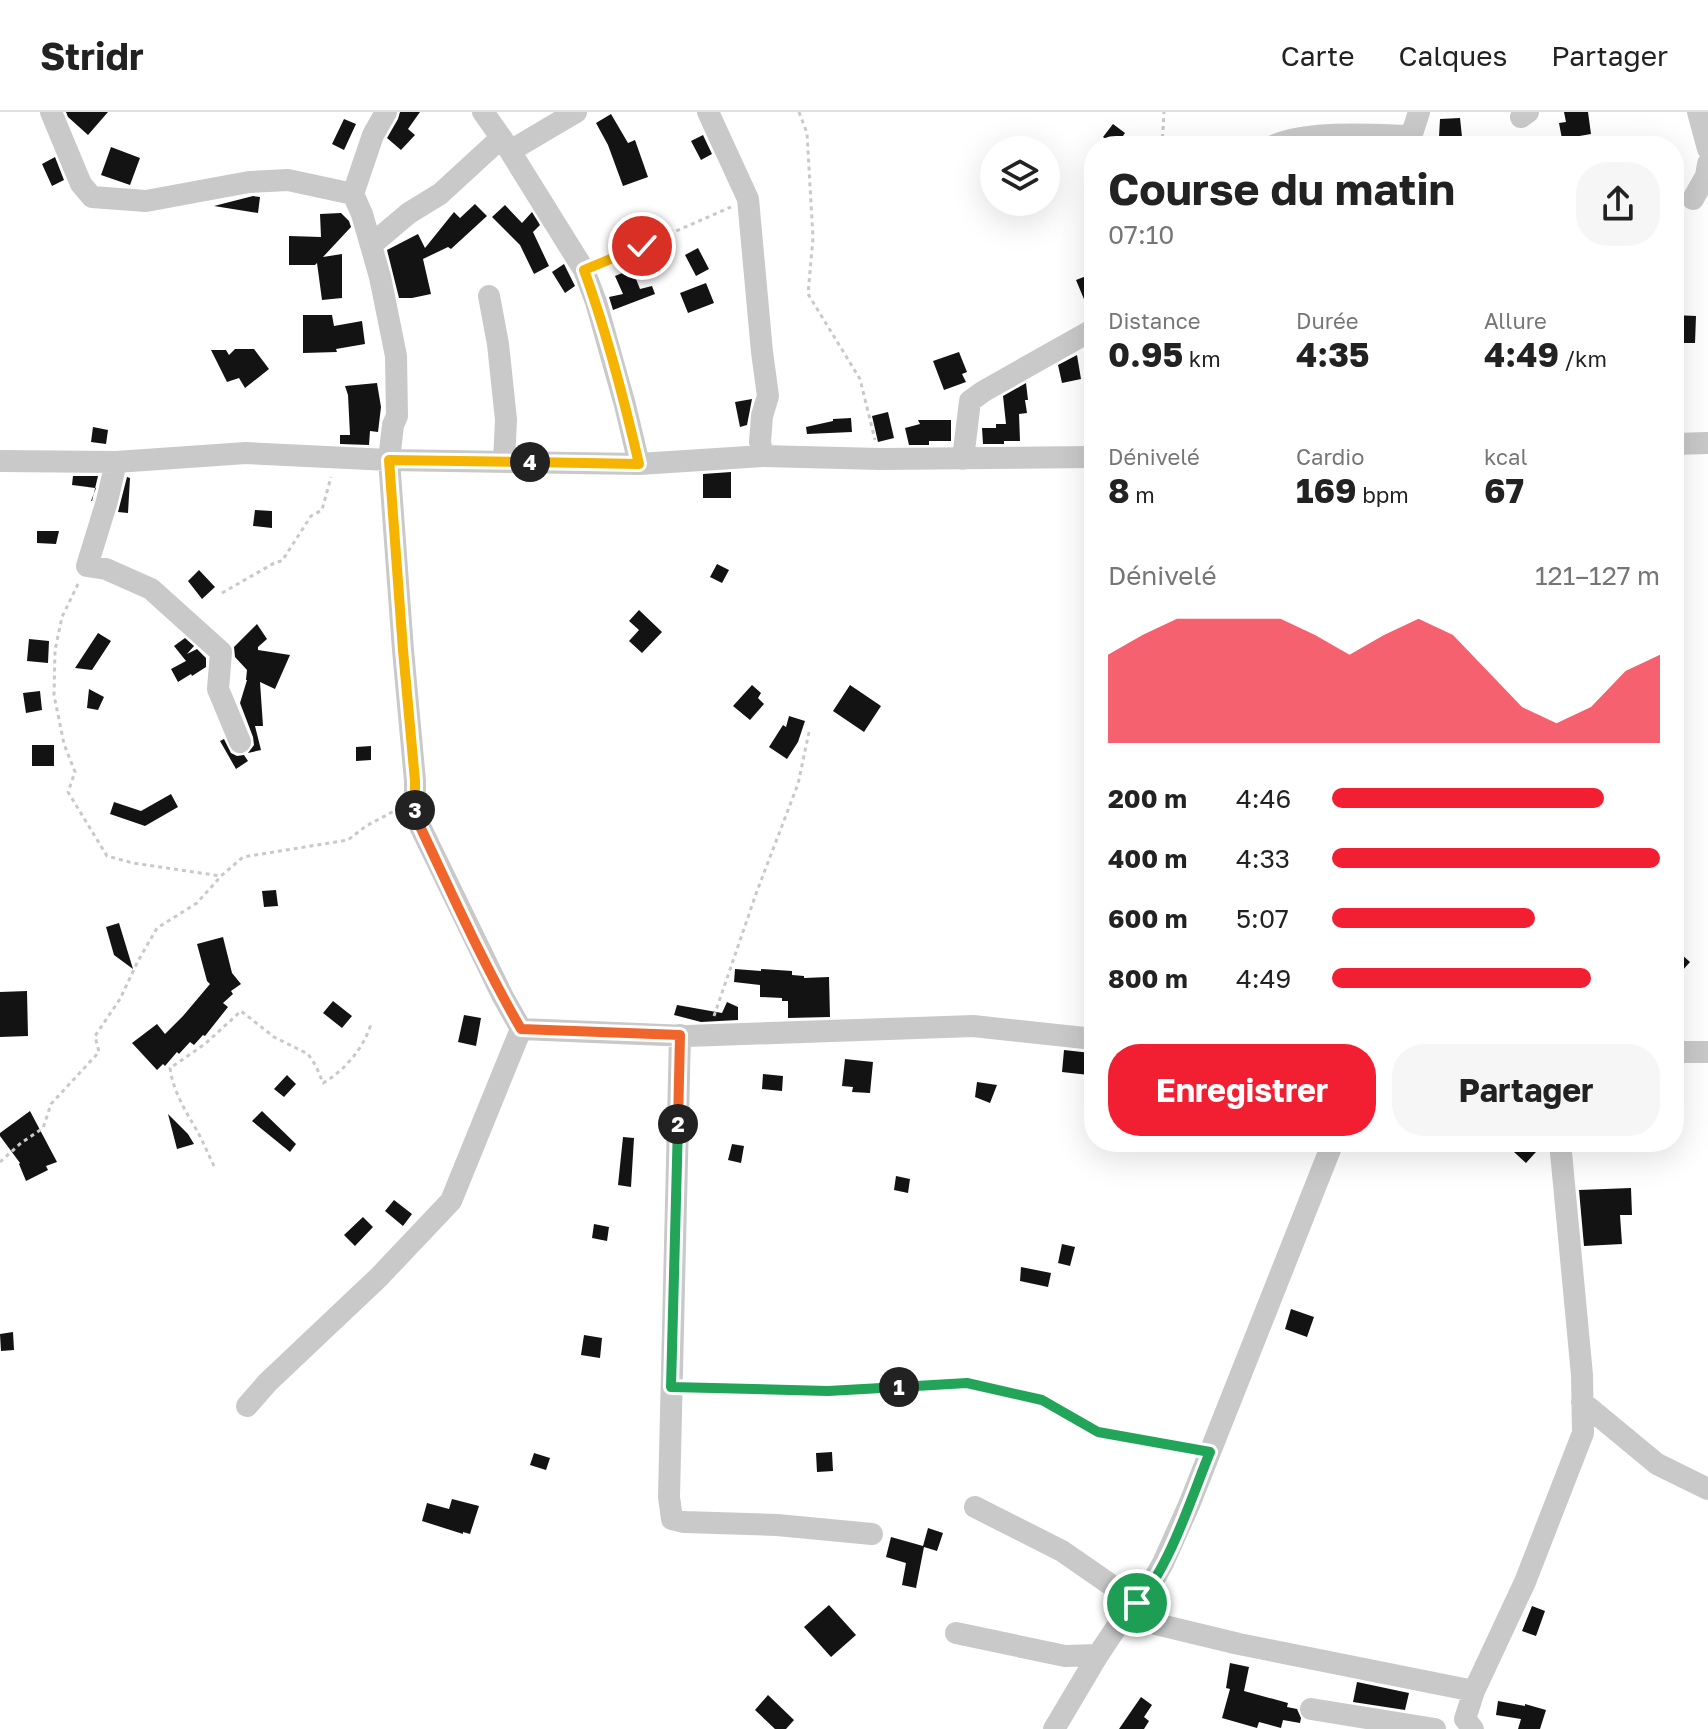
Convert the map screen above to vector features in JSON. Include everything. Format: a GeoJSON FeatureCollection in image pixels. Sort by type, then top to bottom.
{"type":"FeatureCollection","features":[{"type":"Feature","properties":{"kind":"street"},"geometry":{"type":"LineString","coordinates":[[51,112],[81,184],[92,197],[146,201],[249,182],[288,180],[353,194]]}},
{"type":"Feature","properties":{"kind":"street"},"geometry":{"type":"LineString","coordinates":[[386,112],[373,135],[353,194],[380,277],[396,356],[397,416],[389,460],[415,781],[415,816],[521,1029]]}},
{"type":"Feature","properties":{"kind":"street"},"geometry":{"type":"LineString","coordinates":[[483,112],[584,270],[617,376],[639,464]]}},
{"type":"Feature","properties":{"kind":"street"},"geometry":{"type":"LineString","coordinates":[[371,245],[409,213],[506,145],[576,112]]}},
{"type":"Feature","properties":{"kind":"street"},"geometry":{"type":"LineString","coordinates":[[708,112],[748,199],[768,396],[762,416],[760,442],[763,456]]}},
{"type":"Feature","properties":{"kind":"street"},"geometry":{"type":"LineString","coordinates":[[1412,136],[1419,112]]}},
{"type":"Feature","properties":{"kind":"street"},"geometry":{"type":"LineString","coordinates":[[1698,112],[1708,149]]}},
{"type":"Feature","properties":{"kind":"street"},"geometry":{"type":"LineString","coordinates":[[1335,136],[1360,136]]}},
{"type":"Feature","properties":{"kind":"street"},"geometry":{"type":"LineString","coordinates":[[1693,199],[1706,176],[1708,164]]}},
{"type":"Feature","properties":{"kind":"street"},"geometry":{"type":"LineString","coordinates":[[489,296],[506,420],[504,462]]}},
{"type":"Feature","properties":{"kind":"street"},"geometry":{"type":"LineString","coordinates":[[963,459],[970,401],[1084,335]]}},
{"type":"Feature","properties":{"kind":"street"},"geometry":{"type":"LineString","coordinates":[[1684,444],[1708,443]]}},
{"type":"Feature","properties":{"kind":"street"},"geometry":{"type":"LineString","coordinates":[[0,461],[116,462],[246,453],[389,460],[639,464],[763,456],[880,459],[1084,457]]}},
{"type":"Feature","properties":{"kind":"street"},"geometry":{"type":"LineString","coordinates":[[116,462],[87,566],[106,569],[151,589],[221,652],[218,689],[240,742]]}},
{"type":"Feature","properties":{"kind":"street"},"geometry":{"type":"LineString","coordinates":[[521,1029],[708,1035],[973,1026],[1084,1038]]}},
{"type":"Feature","properties":{"kind":"street"},"geometry":{"type":"LineString","coordinates":[[247,1406],[268,1382],[378,1278],[451,1201],[521,1029]]}},
{"type":"Feature","properties":{"kind":"street"},"geometry":{"type":"LineString","coordinates":[[680,1035],[669,1497],[672,1519],[872,1534]]}},
{"type":"Feature","properties":{"kind":"street"},"geometry":{"type":"LineString","coordinates":[[1684,1052],[1708,1052]]}},
{"type":"Feature","properties":{"kind":"street"},"geometry":{"type":"LineString","coordinates":[[1054,1729],[1098,1655],[1120,1622],[1145,1595],[1163,1563],[1329,1152]]}},
{"type":"Feature","properties":{"kind":"street"},"geometry":{"type":"LineString","coordinates":[[1473,1729],[1465,1719],[1474,1691],[1525,1582],[1583,1433],[1582,1375],[1561,1152]]}},
{"type":"Feature","properties":{"kind":"street"},"geometry":{"type":"LineString","coordinates":[[1582,1402],[1657,1464],[1708,1489]]}},
{"type":"Feature","properties":{"kind":"street"},"geometry":{"type":"LineString","coordinates":[[975,1507],[1062,1551],[1156,1624],[1239,1644],[1474,1691]]}},
{"type":"Feature","properties":{"kind":"street"},"geometry":{"type":"LineString","coordinates":[[956,1633],[1065,1656],[1098,1655]]}},
{"type":"Feature","properties":{"kind":"street"},"geometry":{"type":"LineString","coordinates":[[1311,1709],[1435,1729]]}},
{"type":"Feature","properties":{"kind":"path"},"geometry":{"type":"LineString","coordinates":[[799,112],[807,133],[813,238],[808,294],[860,379],[880,459]]}},
{"type":"Feature","properties":{"kind":"path"},"geometry":{"type":"LineString","coordinates":[[1163,136],[1164,112]]}},
{"type":"Feature","properties":{"kind":"path"},"geometry":{"type":"LineString","coordinates":[[584,270],[748,199]]}},
{"type":"Feature","properties":{"kind":"path"},"geometry":{"type":"LineString","coordinates":[[222,593],[282,561],[311,516],[322,510],[336,458]]}},
{"type":"Feature","properties":{"kind":"path"},"geometry":{"type":"LineString","coordinates":[[87,566],[62,617],[55,650],[54,695],[64,744],[75,772],[68,792],[107,856],[133,863],[221,876]]}},
{"type":"Feature","properties":{"kind":"path"},"geometry":{"type":"LineString","coordinates":[[708,1035],[757,891],[798,784],[809,732]]}},
{"type":"Feature","properties":{"kind":"path"},"geometry":{"type":"LineString","coordinates":[[0,1162],[43,1128],[51,1104],[99,1052],[95,1036],[120,999],[157,928],[197,903],[243,857],[348,840],[366,826],[415,801]]}},
{"type":"Feature","properties":{"kind":"path"},"geometry":{"type":"LineString","coordinates":[[214,1166],[188,1117],[172,1081],[170,1068],[205,1044],[241,1011],[274,1037],[308,1054],[323,1083],[335,1076],[349,1061],[368,1037],[371,1024]]}},
{"type":"Feature","properties":{"kind":"path"},"geometry":{"type":"LineString","coordinates":[[671,1387],[828,1391],[967,1383],[1042,1400],[1098,1432],[1210,1452]]}},
{"type":"Feature","properties":{"kind":"building"},"geometry":{"type":"Polygon","coordinates":[[[66,112],[108,112],[88,135],[66,112]]]}},
{"type":"Feature","properties":{"kind":"building"},"geometry":{"type":"Polygon","coordinates":[[[400,112],[420,112],[408,129],[415,135],[401,150],[387,138],[400,112]]]}},
{"type":"Feature","properties":{"kind":"building"},"geometry":{"type":"Polygon","coordinates":[[[1564,112],[1588,112],[1591,134],[1561,136],[1559,123],[1566,122],[1564,112]]]}},
{"type":"Feature","properties":{"kind":"building"},"geometry":{"type":"Polygon","coordinates":[[[611,114],[628,143],[635,140],[648,177],[623,186],[596,123],[611,114]]]}},
{"type":"Feature","properties":{"kind":"building"},"geometry":{"type":"Polygon","coordinates":[[[1460,118],[1462,136],[1439,136],[1440,119],[1460,118]]]}},
{"type":"Feature","properties":{"kind":"building"},"geometry":{"type":"Polygon","coordinates":[[[344,119],[356,124],[344,150],[332,144],[344,119]]]}},
{"type":"Feature","properties":{"kind":"building"},"geometry":{"type":"Polygon","coordinates":[[[1113,124],[1125,133],[1123,136],[1104,136],[1113,124]]]}},
{"type":"Feature","properties":{"kind":"building"},"geometry":{"type":"Polygon","coordinates":[[[703,135],[712,154],[701,160],[691,141],[703,135]]]}},
{"type":"Feature","properties":{"kind":"building"},"geometry":{"type":"Polygon","coordinates":[[[111,147],[140,158],[130,185],[101,175],[111,147]]]}},
{"type":"Feature","properties":{"kind":"building"},"geometry":{"type":"Polygon","coordinates":[[[55,157],[64,180],[52,186],[42,164],[55,157]]]}},
{"type":"Feature","properties":{"kind":"building"},"geometry":{"type":"Polygon","coordinates":[[[260,197],[258,213],[214,206],[260,197]]]}},
{"type":"Feature","properties":{"kind":"building"},"geometry":{"type":"Polygon","coordinates":[[[475,204],[487,216],[451,249],[448,247],[423,259],[431,294],[399,298],[387,250],[418,234],[425,248],[454,212],[460,218],[475,204]]]}},
{"type":"Feature","properties":{"kind":"building"},"geometry":{"type":"Polygon","coordinates":[[[505,205],[522,223],[532,212],[540,225],[533,232],[549,266],[534,274],[520,245],[492,217],[505,205]]]}},
{"type":"Feature","properties":{"kind":"building"},"geometry":{"type":"Polygon","coordinates":[[[341,213],[351,227],[323,257],[342,254],[342,298],[322,300],[317,263],[289,265],[289,236],[321,237],[320,214],[341,213]]]}},
{"type":"Feature","properties":{"kind":"building"},"geometry":{"type":"Polygon","coordinates":[[[698,248],[709,269],[696,276],[685,255],[698,248]]]}},
{"type":"Feature","properties":{"kind":"building"},"geometry":{"type":"Polygon","coordinates":[[[564,264],[575,286],[565,293],[552,272],[564,264]]]}},
{"type":"Feature","properties":{"kind":"building"},"geometry":{"type":"Polygon","coordinates":[[[632,269],[640,289],[652,286],[655,294],[613,310],[609,297],[623,294],[615,276],[632,269]]]}},
{"type":"Feature","properties":{"kind":"building"},"geometry":{"type":"Polygon","coordinates":[[[1084,277],[1084,299],[1076,280],[1084,277]]]}},
{"type":"Feature","properties":{"kind":"building"},"geometry":{"type":"Polygon","coordinates":[[[706,283],[714,303],[688,313],[680,293],[706,283]]]}},
{"type":"Feature","properties":{"kind":"building"},"geometry":{"type":"Polygon","coordinates":[[[303,315],[332,315],[334,326],[362,321],[365,344],[336,349],[337,352],[303,353],[303,315]]]}},
{"type":"Feature","properties":{"kind":"building"},"geometry":{"type":"Polygon","coordinates":[[[1684,315],[1696,316],[1695,343],[1684,343],[1684,315]]]}},
{"type":"Feature","properties":{"kind":"building"},"geometry":{"type":"Polygon","coordinates":[[[235,349],[254,349],[269,369],[245,388],[239,378],[227,382],[211,350],[226,350],[229,355],[235,349]]]}},
{"type":"Feature","properties":{"kind":"building"},"geometry":{"type":"Polygon","coordinates":[[[959,352],[967,372],[962,374],[966,382],[944,390],[933,361],[959,352]]]}},
{"type":"Feature","properties":{"kind":"building"},"geometry":{"type":"Polygon","coordinates":[[[1077,355],[1081,379],[1062,383],[1058,365],[1077,355]]]}},
{"type":"Feature","properties":{"kind":"building"},"geometry":{"type":"Polygon","coordinates":[[[377,383],[381,407],[378,432],[370,431],[369,445],[340,444],[340,435],[350,435],[345,386],[377,383]]]}},
{"type":"Feature","properties":{"kind":"building"},"geometry":{"type":"Polygon","coordinates":[[[1026,383],[1027,413],[1019,414],[1020,441],[983,444],[982,428],[1006,424],[1003,396],[1026,383]]]}},
{"type":"Feature","properties":{"kind":"building"},"geometry":{"type":"Polygon","coordinates":[[[752,399],[747,425],[740,427],[735,402],[752,399]]]}},
{"type":"Feature","properties":{"kind":"building"},"geometry":{"type":"Polygon","coordinates":[[[888,412],[894,438],[878,442],[872,416],[888,412]]]}},
{"type":"Feature","properties":{"kind":"building"},"geometry":{"type":"Polygon","coordinates":[[[851,418],[852,432],[807,434],[806,427],[833,419],[851,418]]]}},
{"type":"Feature","properties":{"kind":"building"},"geometry":{"type":"Polygon","coordinates":[[[918,420],[951,420],[951,441],[909,445],[905,428],[920,424],[918,420]]]}},
{"type":"Feature","properties":{"kind":"building"},"geometry":{"type":"Polygon","coordinates":[[[93,427],[108,430],[106,444],[91,442],[93,427]]]}},
{"type":"Feature","properties":{"kind":"building"},"geometry":{"type":"Polygon","coordinates":[[[731,472],[731,498],[703,498],[703,474],[731,472]]]}},
{"type":"Feature","properties":{"kind":"building"},"geometry":{"type":"Polygon","coordinates":[[[73,476],[98,476],[95,488],[72,485],[73,476]]]}},
{"type":"Feature","properties":{"kind":"building"},"geometry":{"type":"Polygon","coordinates":[[[127,477],[130,478],[128,513],[118,512],[127,477]]]}},
{"type":"Feature","properties":{"kind":"building"},"geometry":{"type":"Polygon","coordinates":[[[255,510],[272,511],[272,528],[253,526],[255,510]]]}},
{"type":"Feature","properties":{"kind":"building"},"geometry":{"type":"Polygon","coordinates":[[[37,531],[59,531],[56,544],[37,543],[37,531]]]}},
{"type":"Feature","properties":{"kind":"building"},"geometry":{"type":"Polygon","coordinates":[[[717,564],[729,570],[722,583],[710,577],[717,564]]]}},
{"type":"Feature","properties":{"kind":"building"},"geometry":{"type":"Polygon","coordinates":[[[199,570],[215,587],[202,599],[188,581],[199,570]]]}},
{"type":"Feature","properties":{"kind":"building"},"geometry":{"type":"Polygon","coordinates":[[[639,610],[662,632],[642,653],[629,641],[639,630],[629,621],[639,610]]]}},
{"type":"Feature","properties":{"kind":"building"},"geometry":{"type":"Polygon","coordinates":[[[257,624],[267,639],[258,650],[290,655],[275,689],[260,682],[263,726],[255,726],[261,750],[248,753],[254,745],[253,737],[240,703],[247,670],[235,657],[234,647],[257,624]]]}},
{"type":"Feature","properties":{"kind":"building"},"geometry":{"type":"Polygon","coordinates":[[[98,633],[111,641],[92,670],[75,668],[98,633]]]}},
{"type":"Feature","properties":{"kind":"building"},"geometry":{"type":"Polygon","coordinates":[[[185,638],[194,646],[187,654],[197,649],[206,658],[206,667],[178,682],[171,669],[186,661],[174,646],[185,638]]]}},
{"type":"Feature","properties":{"kind":"building"},"geometry":{"type":"Polygon","coordinates":[[[29,639],[49,641],[48,663],[27,661],[29,639]]]}},
{"type":"Feature","properties":{"kind":"building"},"geometry":{"type":"Polygon","coordinates":[[[752,685],[761,693],[758,698],[764,704],[750,720],[733,706],[752,685]]]}},
{"type":"Feature","properties":{"kind":"building"},"geometry":{"type":"Polygon","coordinates":[[[850,685],[881,706],[864,732],[833,711],[850,685]]]}},
{"type":"Feature","properties":{"kind":"building"},"geometry":{"type":"Polygon","coordinates":[[[89,689],[104,697],[98,710],[87,708],[89,689]]]}},
{"type":"Feature","properties":{"kind":"building"},"geometry":{"type":"Polygon","coordinates":[[[40,691],[42,710],[26,713],[23,693],[40,691]]]}},
{"type":"Feature","properties":{"kind":"building"},"geometry":{"type":"Polygon","coordinates":[[[789,716],[805,721],[798,742],[787,759],[769,747],[783,725],[786,727],[789,716]]]}},
{"type":"Feature","properties":{"kind":"building"},"geometry":{"type":"Polygon","coordinates":[[[224,739],[231,753],[244,755],[248,761],[236,769],[220,741],[224,739]]]}},
{"type":"Feature","properties":{"kind":"building"},"geometry":{"type":"Polygon","coordinates":[[[32,745],[54,745],[54,766],[32,766],[32,745]]]}},
{"type":"Feature","properties":{"kind":"building"},"geometry":{"type":"Polygon","coordinates":[[[371,746],[371,760],[356,761],[356,747],[371,746]]]}},
{"type":"Feature","properties":{"kind":"building"},"geometry":{"type":"Polygon","coordinates":[[[171,794],[178,807],[145,826],[110,814],[114,802],[141,811],[171,794]]]}},
{"type":"Feature","properties":{"kind":"building"},"geometry":{"type":"Polygon","coordinates":[[[276,890],[278,906],[264,907],[262,891],[276,890]]]}},
{"type":"Feature","properties":{"kind":"building"},"geometry":{"type":"Polygon","coordinates":[[[119,923],[133,969],[114,955],[106,927],[119,923]]]}},
{"type":"Feature","properties":{"kind":"building"},"geometry":{"type":"Polygon","coordinates":[[[223,937],[232,973],[241,984],[231,991],[233,994],[223,1003],[228,1007],[205,1036],[194,1045],[190,1042],[157,1070],[132,1043],[157,1024],[165,1034],[183,1016],[210,984],[197,944],[223,937]]]}},
{"type":"Feature","properties":{"kind":"building"},"geometry":{"type":"Polygon","coordinates":[[[735,969],[792,971],[792,975],[804,978],[829,977],[830,1017],[788,1018],[788,1001],[760,997],[760,985],[734,982],[735,969]]]}},
{"type":"Feature","properties":{"kind":"building"},"geometry":{"type":"Polygon","coordinates":[[[27,991],[28,1036],[0,1037],[0,992],[27,991]]]}},
{"type":"Feature","properties":{"kind":"building"},"geometry":{"type":"Polygon","coordinates":[[[333,1001],[352,1016],[342,1028],[323,1013],[333,1001]]]}},
{"type":"Feature","properties":{"kind":"building"},"geometry":{"type":"Polygon","coordinates":[[[727,1002],[738,1007],[738,1020],[701,1022],[674,1015],[677,1005],[722,1013],[727,1002]]]}},
{"type":"Feature","properties":{"kind":"building"},"geometry":{"type":"Polygon","coordinates":[[[464,1015],[481,1018],[476,1046],[458,1042],[464,1015]]]}},
{"type":"Feature","properties":{"kind":"building"},"geometry":{"type":"Polygon","coordinates":[[[1064,1050],[1084,1052],[1084,1074],[1062,1072],[1064,1050]]]}},
{"type":"Feature","properties":{"kind":"building"},"geometry":{"type":"Polygon","coordinates":[[[845,1059],[873,1062],[870,1093],[852,1092],[853,1087],[842,1086],[845,1059]]]}},
{"type":"Feature","properties":{"kind":"building"},"geometry":{"type":"Polygon","coordinates":[[[763,1074],[783,1076],[782,1091],[762,1089],[763,1074]]]}},
{"type":"Feature","properties":{"kind":"building"},"geometry":{"type":"Polygon","coordinates":[[[287,1075],[296,1084],[284,1097],[274,1089],[287,1075]]]}},
{"type":"Feature","properties":{"kind":"building"},"geometry":{"type":"Polygon","coordinates":[[[977,1082],[997,1085],[990,1103],[975,1097],[977,1082]]]}},
{"type":"Feature","properties":{"kind":"building"},"geometry":{"type":"Polygon","coordinates":[[[30,1111],[57,1162],[26,1181],[20,1163],[0,1133],[30,1111]]]}},
{"type":"Feature","properties":{"kind":"building"},"geometry":{"type":"Polygon","coordinates":[[[262,1111],[296,1144],[290,1152],[252,1121],[262,1111]]]}},
{"type":"Feature","properties":{"kind":"building"},"geometry":{"type":"Polygon","coordinates":[[[168,1114],[188,1134],[194,1144],[177,1149],[168,1114]]]}},
{"type":"Feature","properties":{"kind":"building"},"geometry":{"type":"Polygon","coordinates":[[[623,1137],[634,1138],[631,1187],[618,1185],[623,1137]]]}},
{"type":"Feature","properties":{"kind":"building"},"geometry":{"type":"Polygon","coordinates":[[[732,1144],[744,1146],[741,1163],[728,1160],[732,1144]]]}},
{"type":"Feature","properties":{"kind":"building"},"geometry":{"type":"Polygon","coordinates":[[[1514,1152],[1536,1152],[1526,1163],[1514,1152]]]}},
{"type":"Feature","properties":{"kind":"building"},"geometry":{"type":"Polygon","coordinates":[[[896,1176],[910,1179],[908,1193],[894,1190],[896,1176]]]}},
{"type":"Feature","properties":{"kind":"building"},"geometry":{"type":"Polygon","coordinates":[[[1631,1188],[1632,1215],[1620,1215],[1622,1244],[1584,1246],[1579,1190],[1631,1188]]]}},
{"type":"Feature","properties":{"kind":"building"},"geometry":{"type":"Polygon","coordinates":[[[394,1200],[412,1214],[403,1226],[385,1211],[394,1200]]]}},
{"type":"Feature","properties":{"kind":"building"},"geometry":{"type":"Polygon","coordinates":[[[363,1217],[373,1227],[355,1246],[344,1235],[363,1217]]]}},
{"type":"Feature","properties":{"kind":"building"},"geometry":{"type":"Polygon","coordinates":[[[594,1224],[609,1227],[607,1241],[592,1238],[594,1224]]]}},
{"type":"Feature","properties":{"kind":"building"},"geometry":{"type":"Polygon","coordinates":[[[1062,1244],[1075,1247],[1070,1266],[1058,1263],[1062,1244]]]}},
{"type":"Feature","properties":{"kind":"building"},"geometry":{"type":"Polygon","coordinates":[[[1021,1267],[1051,1273],[1048,1287],[1020,1281],[1021,1267]]]}},
{"type":"Feature","properties":{"kind":"building"},"geometry":{"type":"Polygon","coordinates":[[[1291,1309],[1314,1317],[1307,1337],[1285,1329],[1291,1309]]]}},
{"type":"Feature","properties":{"kind":"building"},"geometry":{"type":"Polygon","coordinates":[[[13,1332],[14,1350],[1,1351],[0,1334],[13,1332]]]}},
{"type":"Feature","properties":{"kind":"building"},"geometry":{"type":"Polygon","coordinates":[[[584,1335],[602,1338],[600,1358],[581,1355],[584,1335]]]}},
{"type":"Feature","properties":{"kind":"building"},"geometry":{"type":"Polygon","coordinates":[[[832,1452],[833,1471],[817,1472],[816,1453],[832,1452]]]}},
{"type":"Feature","properties":{"kind":"building"},"geometry":{"type":"Polygon","coordinates":[[[534,1453],[550,1458],[546,1470],[530,1465],[534,1453]]]}},
{"type":"Feature","properties":{"kind":"building"},"geometry":{"type":"Polygon","coordinates":[[[452,1499],[479,1506],[470,1534],[422,1521],[427,1503],[449,1509],[452,1499]]]}},
{"type":"Feature","properties":{"kind":"building"},"geometry":{"type":"Polygon","coordinates":[[[928,1528],[943,1533],[937,1551],[924,1547],[916,1588],[902,1585],[906,1563],[886,1557],[891,1537],[923,1546],[928,1528]]]}},
{"type":"Feature","properties":{"kind":"building"},"geometry":{"type":"Polygon","coordinates":[[[829,1605],[856,1635],[831,1657],[804,1627],[829,1605]]]}},
{"type":"Feature","properties":{"kind":"building"},"geometry":{"type":"Polygon","coordinates":[[[1532,1606],[1545,1611],[1536,1636],[1522,1631],[1532,1606]]]}},
{"type":"Feature","properties":{"kind":"building"},"geometry":{"type":"Polygon","coordinates":[[[1230,1663],[1249,1667],[1244,1691],[1288,1703],[1287,1707],[1297,1709],[1300,1723],[1283,1720],[1281,1728],[1259,1722],[1257,1728],[1222,1718],[1230,1689],[1226,1688],[1230,1663]]]}},
{"type":"Feature","properties":{"kind":"building"},"geometry":{"type":"Polygon","coordinates":[[[1357,1682],[1409,1693],[1405,1710],[1353,1702],[1357,1682]]]}},
{"type":"Feature","properties":{"kind":"building"},"geometry":{"type":"Polygon","coordinates":[[[768,1695],[794,1720],[786,1729],[775,1729],[755,1710],[768,1695]]]}},
{"type":"Feature","properties":{"kind":"building"},"geometry":{"type":"Polygon","coordinates":[[[1141,1697],[1152,1705],[1144,1717],[1149,1721],[1144,1729],[1119,1729],[1141,1697]]]}},
{"type":"Feature","properties":{"kind":"building"},"geometry":{"type":"Polygon","coordinates":[[[1498,1701],[1546,1710],[1540,1729],[1518,1729],[1521,1719],[1496,1715],[1498,1701]]]}},
{"type":"Feature","properties":{"kind":"route"},"geometry":{"type":"LineString","coordinates":[[642,246],[584,270],[596,302],[639,464],[389,460],[415,781],[415,816],[521,1029],[680,1035],[671,1387],[828,1391],[967,1383],[1042,1400],[1098,1432],[1210,1452],[1163,1563],[1137,1603]]}}]}
